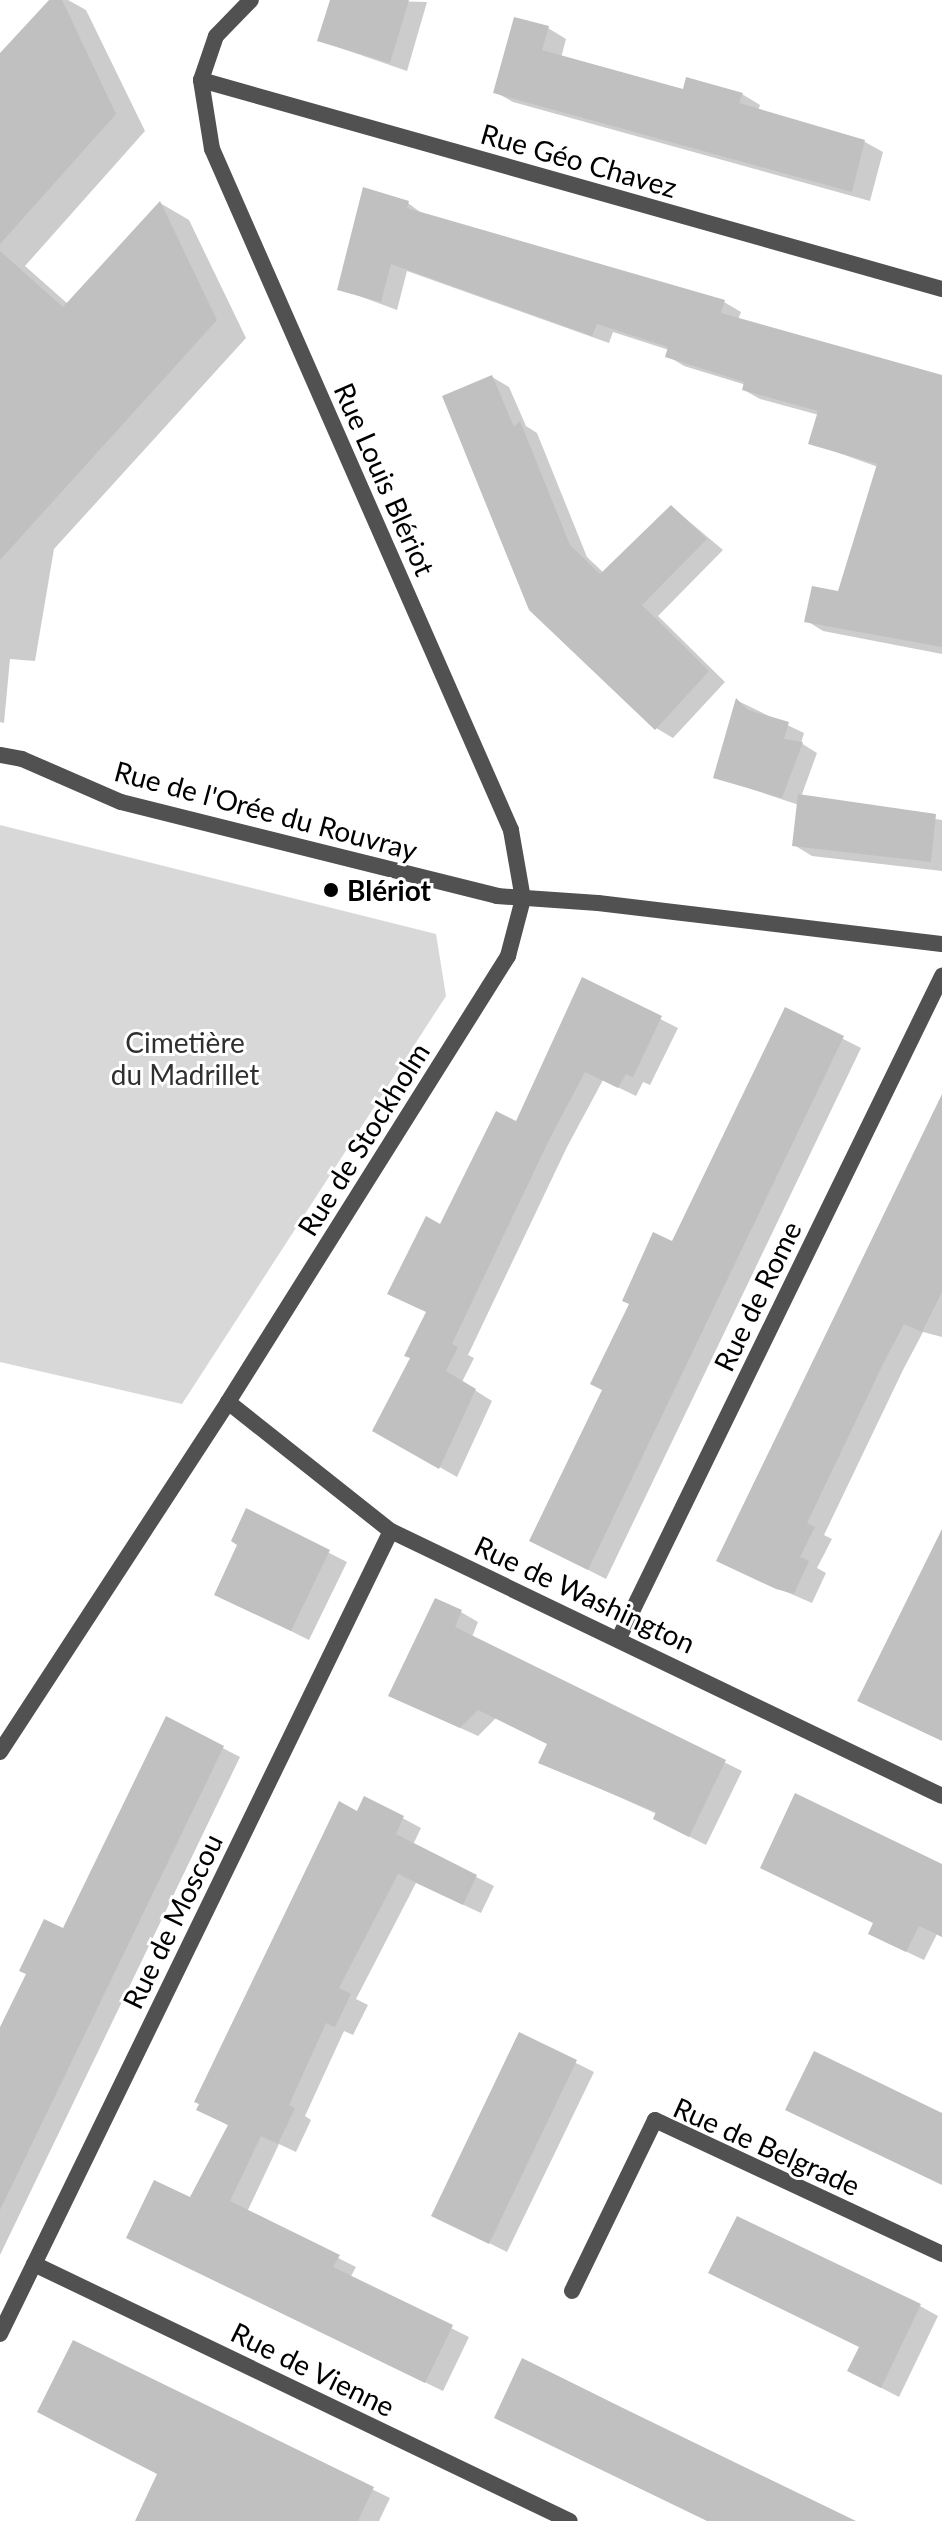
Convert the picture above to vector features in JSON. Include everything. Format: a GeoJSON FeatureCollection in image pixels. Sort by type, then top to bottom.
{"type":"FeatureCollection","features":[{"type":"Feature","properties":{"kind":"street"},"geometry":{"type":"LineString","coordinates":[[201,80],[216,36],[251,0]]}},
{"type":"Feature","properties":{"kind":"street","name":"Rue Géo Chavez"},"geometry":{"type":"LineString","coordinates":[[201,80],[942,289]]}},
{"type":"Feature","properties":{"kind":"street","name":"Rue Louis Blériot"},"geometry":{"type":"LineString","coordinates":[[201,80],[212,149],[511,830],[523,899]]}},
{"type":"Feature","properties":{"kind":"street","name":"Rue de l'Orée du Rouvray"},"geometry":{"type":"LineString","coordinates":[[0,755],[22,759],[121,802],[396,874],[523,899]]}},
{"type":"Feature","properties":{"kind":"street"},"geometry":{"type":"LineString","coordinates":[[523,899],[598,903],[942,944]]}},
{"type":"Feature","properties":{"kind":"street","name":"Rue de Stockholm"},"geometry":{"type":"LineString","coordinates":[[0,1752],[228,1402],[508,956],[523,899]]}},
{"type":"Feature","properties":{"kind":"street","name":"Rue de Rome"},"geometry":{"type":"LineString","coordinates":[[619,1638],[942,976]]}},
{"type":"Feature","properties":{"kind":"street","name":"Rue de Washington"},"geometry":{"type":"LineString","coordinates":[[228,1402],[391,1531],[942,1796]]}},
{"type":"Feature","properties":{"kind":"street","name":"Rue de Moscou"},"geometry":{"type":"LineString","coordinates":[[0,2334],[391,1531]]}},
{"type":"Feature","properties":{"kind":"street","name":"Rue de Belgrade"},"geometry":{"type":"LineString","coordinates":[[572,2291],[655,2120],[942,2254]]}},
{"type":"Feature","properties":{"kind":"street","name":"Rue de Vienne"},"geometry":{"type":"LineString","coordinates":[[34,2264],[570,2521]]}},
{"type":"Feature","properties":{"kind":"green space","name":"Cimetière du Madrillet"},"geometry":{"type":"Polygon","coordinates":[[[0,825],[436,934],[446,996],[182,1404],[0,1362],[0,825]]]}},
{"type":"Feature","properties":{"kind":"building"},"geometry":{"type":"Polygon","coordinates":[[[49,0],[62,0],[116,114],[0,244],[0,53],[49,0]]]}},
{"type":"Feature","properties":{"kind":"building"},"geometry":{"type":"Polygon","coordinates":[[[330,0],[409,0],[390,63],[317,41],[330,0]]]}},
{"type":"Feature","properties":{"kind":"building"},"geometry":{"type":"Polygon","coordinates":[[[514,17],[549,26],[542,50],[683,89],[686,77],[743,93],[739,103],[865,140],[852,192],[493,93],[514,17]]]}},
{"type":"Feature","properties":{"kind":"building"},"geometry":{"type":"Polygon","coordinates":[[[363,187],[409,201],[407,208],[725,300],[721,313],[942,375],[942,647],[804,622],[812,586],[838,591],[877,464],[808,444],[818,411],[742,390],[744,382],[665,357],[668,347],[597,324],[592,336],[391,264],[381,302],[337,290],[363,187]]]}},
{"type":"Feature","properties":{"kind":"building"},"geometry":{"type":"Polygon","coordinates":[[[160,201],[217,320],[0,560],[0,251],[63,307],[160,201]]]}},
{"type":"Feature","properties":{"kind":"building"},"geometry":{"type":"Polygon","coordinates":[[[492,375],[514,427],[520,421],[570,545],[600,574],[671,505],[707,539],[642,605],[709,671],[655,730],[529,610],[442,396],[492,375]]]}},
{"type":"Feature","properties":{"kind":"building"},"geometry":{"type":"Polygon","coordinates":[[[736,698],[748,710],[789,722],[784,739],[803,742],[782,798],[713,778],[736,698]]]}},
{"type":"Feature","properties":{"kind":"building"},"geometry":{"type":"Polygon","coordinates":[[[798,794],[936,814],[931,862],[792,846],[798,794]]]}},
{"type":"Feature","properties":{"kind":"building"},"geometry":{"type":"Polygon","coordinates":[[[582,977],[662,1016],[633,1077],[626,1074],[618,1088],[585,1072],[550,1138],[452,1344],[458,1347],[446,1371],[476,1389],[439,1469],[372,1431],[410,1358],[404,1356],[426,1312],[387,1294],[426,1216],[440,1224],[496,1111],[516,1121],[582,977]]]}},
{"type":"Feature","properties":{"kind":"building"},"geometry":{"type":"Polygon","coordinates":[[[785,1007],[844,1036],[588,1570],[529,1541],[602,1390],[590,1384],[629,1304],[622,1301],[653,1232],[672,1241],[785,1007]]]}},
{"type":"Feature","properties":{"kind":"building"},"geometry":{"type":"Polygon","coordinates":[[[942,1094],[942,1292],[922,1332],[904,1324],[885,1360],[807,1523],[815,1527],[800,1557],[809,1561],[794,1594],[776,1589],[716,1561],[942,1094]]]}},
{"type":"Feature","properties":{"kind":"building"},"geometry":{"type":"Polygon","coordinates":[[[246,1508],[330,1550],[291,1631],[214,1595],[237,1545],[231,1541],[246,1508]]]}},
{"type":"Feature","properties":{"kind":"building"},"geometry":{"type":"Polygon","coordinates":[[[942,1529],[942,1741],[857,1701],[942,1529]]]}},
{"type":"Feature","properties":{"kind":"building"},"geometry":{"type":"Polygon","coordinates":[[[435,1598],[462,1610],[455,1627],[726,1760],[689,1837],[653,1819],[656,1812],[538,1763],[547,1744],[478,1710],[460,1728],[388,1696],[435,1598]]]}},
{"type":"Feature","properties":{"kind":"building"},"geometry":{"type":"Polygon","coordinates":[[[166,1716],[224,1746],[0,2210],[0,2027],[26,1974],[19,1971],[44,1919],[63,1928],[166,1716]]]}},
{"type":"Feature","properties":{"kind":"building"},"geometry":{"type":"Polygon","coordinates":[[[795,1793],[942,1864],[942,1937],[919,1926],[906,1952],[868,1934],[873,1923],[760,1868],[795,1793]]]}},
{"type":"Feature","properties":{"kind":"building"},"geometry":{"type":"Polygon","coordinates":[[[364,1796],[404,1816],[396,1834],[477,1875],[463,1905],[398,1874],[339,1988],[351,1994],[335,2027],[326,2023],[289,2105],[295,2108],[278,2144],[261,2136],[230,2201],[340,2255],[333,2267],[453,2325],[425,2383],[126,2238],[154,2180],[190,2197],[228,2125],[196,2110],[199,2104],[194,2102],[339,1801],[357,1811],[364,1796]]]}},
{"type":"Feature","properties":{"kind":"building"},"geometry":{"type":"Polygon","coordinates":[[[519,2032],[577,2060],[489,2244],[431,2216],[519,2032]]]}},
{"type":"Feature","properties":{"kind":"building"},"geometry":{"type":"Polygon","coordinates":[[[814,2051],[942,2113],[942,2185],[785,2110],[814,2051]]]}},
{"type":"Feature","properties":{"kind":"building"},"geometry":{"type":"Polygon","coordinates":[[[737,2216],[921,2304],[881,2388],[847,2371],[859,2347],[708,2273],[737,2216]]]}},
{"type":"Feature","properties":{"kind":"building"},"geometry":{"type":"Polygon","coordinates":[[[73,2340],[374,2487],[358,2521],[135,2521],[157,2474],[37,2412],[73,2340]]]}},
{"type":"Feature","properties":{"kind":"building"},"geometry":{"type":"Polygon","coordinates":[[[522,2358],[856,2521],[707,2521],[494,2418],[522,2358]]]}},
{"type":"Feature","properties":{"kind":"place","name":"Blériot"},"geometry":{"type":"Point","coordinates":[331,890]}}]}
